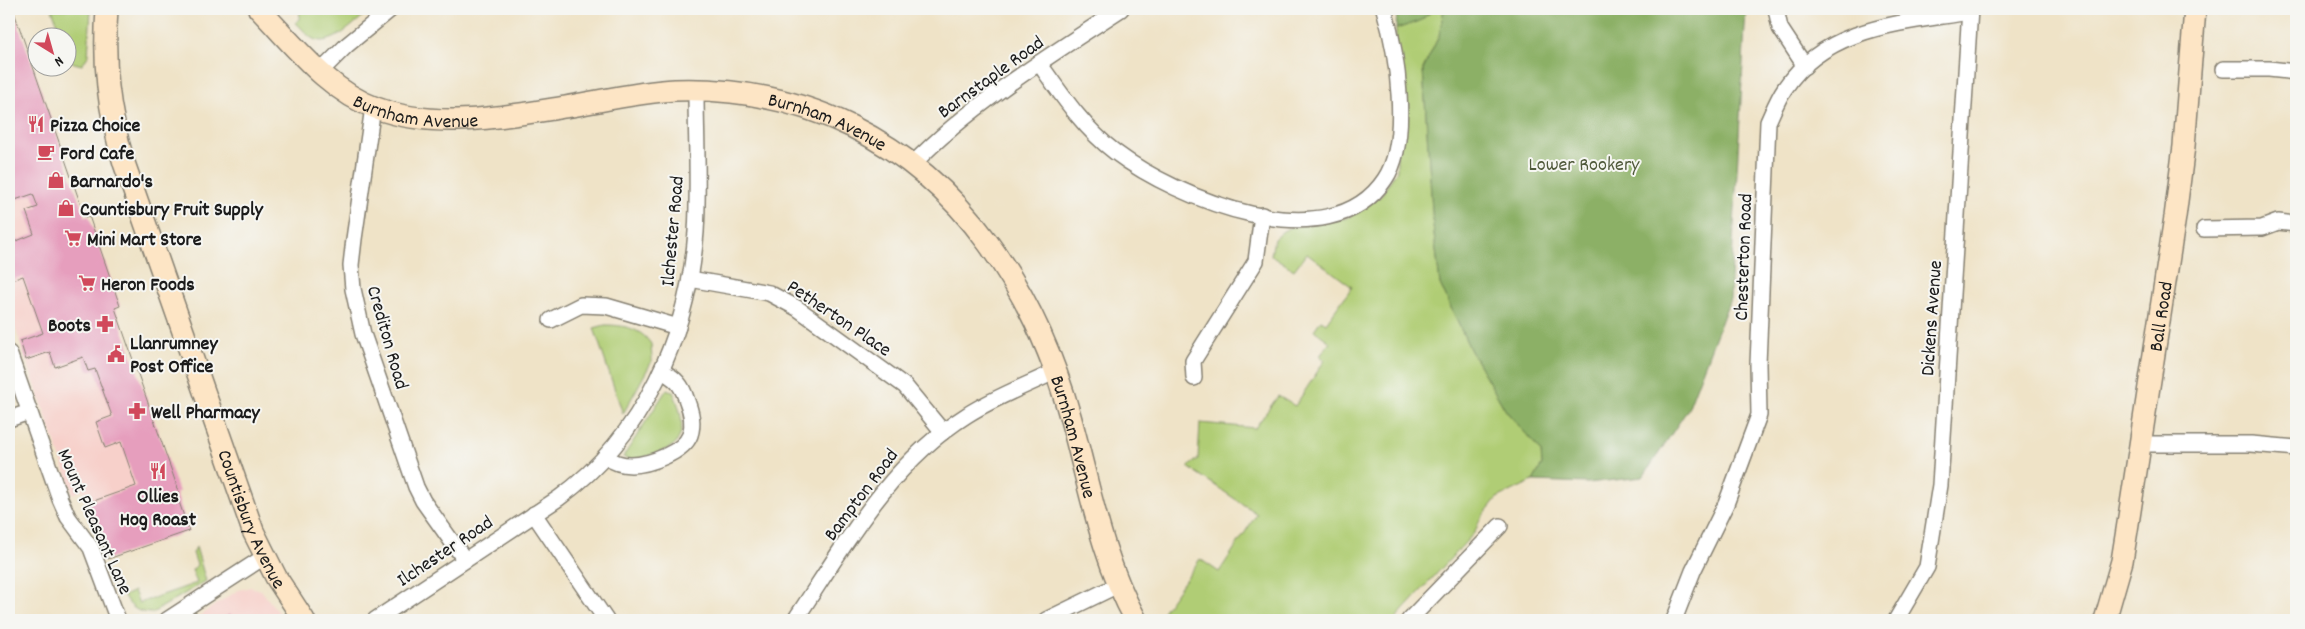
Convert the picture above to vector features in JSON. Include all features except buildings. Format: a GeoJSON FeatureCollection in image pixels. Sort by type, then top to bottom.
{"type":"FeatureCollection","features":[{"type":"Feature","properties":{"kind":"street","name":"Countisbury Avenue"},"geometry":{"type":"LineString","coordinates":[[107,9],[107,89],[119,144],[222,447],[264,556],[304,620]]}},
{"type":"Feature","properties":{"kind":"street","name":"Burnham Avenue"},"geometry":{"type":"LineString","coordinates":[[259,9],[320,72],[347,93],[373,107],[406,116],[450,120],[498,118],[674,90],[754,96],[814,111],[877,139],[913,164],[952,202],[992,249],[1028,309],[1056,371],[1070,417],[1099,532],[1118,585],[1136,620]]}},
{"type":"Feature","properties":{"kind":"street"},"geometry":{"type":"LineString","coordinates":[[320,72],[347,45],[390,9]]}},
{"type":"Feature","properties":{"kind":"street"},"geometry":{"type":"LineString","coordinates":[[1039,63],[1083,121],[1113,150],[1132,164],[1187,193],[1224,206],[1262,215],[1299,219],[1336,215],[1365,201],[1386,177],[1397,144],[1399,98],[1394,48],[1384,9]]}},
{"type":"Feature","properties":{"kind":"street"},"geometry":{"type":"LineString","coordinates":[[1776,9],[1780,28],[1805,66]]}},
{"type":"Feature","properties":{"kind":"street","name":"Ball Road"},"geometry":{"type":"LineString","coordinates":[[2109,619],[2122,561],[2142,444],[2175,218],[2184,146],[2195,9]]}},
{"type":"Feature","properties":{"kind":"street","name":"Chesterton Road"},"geometry":{"type":"LineString","coordinates":[[1674,620],[1693,571],[1726,504],[1759,415],[1758,364],[1768,122],[1785,87],[1805,66],[1830,45],[1860,32],[1970,10]]}},
{"type":"Feature","properties":{"kind":"street","name":"Dickens Avenue"},"geometry":{"type":"LineString","coordinates":[[1896,620],[1927,567],[1940,485],[1970,10]]}},
{"type":"Feature","properties":{"kind":"street","name":"Barnstaple Road"},"geometry":{"type":"LineString","coordinates":[[913,164],[955,125],[1112,11]]}},
{"type":"Feature","properties":{"kind":"street"},"geometry":{"type":"LineString","coordinates":[[2224,69],[2269,69],[2296,72]]}},
{"type":"Feature","properties":{"kind":"street","name":"Ilchester Road"},"geometry":{"type":"LineString","coordinates":[[375,620],[588,476],[606,457],[638,413],[661,371],[678,327],[690,280],[696,214],[696,91]]}},
{"type":"Feature","properties":{"kind":"street","name":"Crediton Road"},"geometry":{"type":"LineString","coordinates":[[373,107],[351,265],[357,312],[416,487],[465,560]]}},
{"type":"Feature","properties":{"kind":"street"},"geometry":{"type":"LineString","coordinates":[[1194,378],[1193,361],[1256,261],[1262,215]]}},
{"type":"Feature","properties":{"kind":"street"},"geometry":{"type":"LineString","coordinates":[[2204,229],[2262,228],[2278,222],[2296,224]]}},
{"type":"Feature","properties":{"kind":"street","name":"Petherton Place"},"geometry":{"type":"LineString","coordinates":[[690,280],[769,294],[797,308],[905,386],[943,432]]}},
{"type":"Feature","properties":{"kind":"street"},"geometry":{"type":"LineString","coordinates":[[551,320],[581,306],[606,306],[678,327]]}},
{"type":"Feature","properties":{"kind":"street","name":"Mount Pleasant Lane"},"geometry":{"type":"LineString","coordinates":[[9,353],[60,499],[68,517],[90,548],[118,620]]}},
{"type":"Feature","properties":{"kind":"street"},"geometry":{"type":"LineString","coordinates":[[606,457],[619,463],[638,464],[676,452],[685,444],[693,424],[691,412],[678,381],[661,371]]}},
{"type":"Feature","properties":{"kind":"street","name":"Bampton Road"},"geometry":{"type":"LineString","coordinates":[[795,620],[886,487],[920,450],[943,432],[987,403],[1056,371]]}},
{"type":"Feature","properties":{"kind":"street"},"geometry":{"type":"LineString","coordinates":[[9,419],[29,412]]}},
{"type":"Feature","properties":{"kind":"street"},"geometry":{"type":"LineString","coordinates":[[2142,444],[2251,444],[2296,448]]}},
{"type":"Feature","properties":{"kind":"street"},"geometry":{"type":"LineString","coordinates":[[534,514],[606,620]]}},
{"type":"Feature","properties":{"kind":"street"},"geometry":{"type":"LineString","coordinates":[[1409,620],[1500,526]]}},
{"type":"Feature","properties":{"kind":"street"},"geometry":{"type":"LineString","coordinates":[[167,620],[264,556]]}},
{"type":"Feature","properties":{"kind":"street"},"geometry":{"type":"LineString","coordinates":[[1046,620],[1118,585]]}},
{"type":"Feature","properties":{"kind":"shaded area"},"geometry":{"type":"Polygon","coordinates":[[[9,9],[13,9],[28,52],[28,78],[37,78],[85,217],[89,216],[120,306],[116,308],[179,492],[176,494],[189,531],[108,559],[83,490],[73,494],[9,310],[9,9]]]}},
{"type":"Feature","properties":{"kind":"shaded area"},"geometry":{"type":"Polygon","coordinates":[[[251,587],[261,590],[284,620],[193,620],[238,590],[251,587]]]}},
{"type":"Feature","properties":{"kind":"green space"},"geometry":{"type":"Polygon","coordinates":[[[52,9],[91,9],[88,56],[82,65],[78,64],[78,28],[59,28],[52,9]]]}},
{"type":"Feature","properties":{"kind":"green space"},"geometry":{"type":"Polygon","coordinates":[[[299,9],[371,9],[343,33],[326,41],[318,41],[310,37],[296,23],[300,17],[299,9]]]}},
{"type":"Feature","properties":{"kind":"green space"},"geometry":{"type":"Polygon","coordinates":[[[1397,9],[1434,9],[1420,21],[1396,29],[1397,9]]]}},
{"type":"Feature","properties":{"kind":"green space"},"geometry":{"type":"Polygon","coordinates":[[[1434,9],[1444,9],[1439,36],[1423,69],[1433,225],[1440,284],[1471,351],[1506,411],[1541,451],[1542,465],[1533,481],[1497,498],[1480,519],[1475,532],[1394,620],[1157,620],[1200,559],[1219,572],[1257,514],[1188,467],[1198,459],[1200,423],[1255,428],[1278,396],[1295,406],[1325,360],[1320,356],[1330,342],[1314,330],[1321,320],[1326,323],[1352,287],[1307,253],[1294,270],[1271,255],[1274,239],[1283,231],[1292,227],[1347,218],[1380,197],[1397,170],[1396,29],[1420,21],[1434,9]]]}},
{"type":"Feature","properties":{"kind":"green space","name":"Lower Rookery"},"geometry":{"type":"Polygon","coordinates":[[[1444,9],[1746,9],[1730,299],[1688,409],[1643,477],[1588,483],[1533,481],[1542,465],[1541,451],[1506,411],[1471,351],[1440,284],[1433,225],[1423,69],[1439,36],[1444,9]]]}},
{"type":"Feature","properties":{"kind":"green space"},"geometry":{"type":"Polygon","coordinates":[[[605,325],[631,328],[642,334],[651,344],[652,361],[623,414],[594,328],[605,325]]]}},
{"type":"Feature","properties":{"kind":"green space"},"geometry":{"type":"Polygon","coordinates":[[[667,389],[673,392],[680,413],[681,428],[677,442],[667,449],[633,461],[623,457],[667,389]]]}},
{"type":"Feature","properties":{"kind":"green space"},"geometry":{"type":"Polygon","coordinates":[[[196,547],[206,581],[152,613],[139,611],[129,604],[124,596],[134,591],[139,603],[197,583],[192,570],[197,565],[193,553],[196,547]]]}},
{"type":"Feature","properties":{"kind":"place","name":"Pizza Choice"},"geometry":{"type":"Point","coordinates":[36,124]}},
{"type":"Feature","properties":{"kind":"place","name":"Ford Cafe"},"geometry":{"type":"Point","coordinates":[46,152]}},
{"type":"Feature","properties":{"kind":"place","name":"Barnardo's"},"geometry":{"type":"Point","coordinates":[56,180]}},
{"type":"Feature","properties":{"kind":"place","name":"Countisbury Fruit Supply"},"geometry":{"type":"Point","coordinates":[66,208]}},
{"type":"Feature","properties":{"kind":"place","name":"Mini Mart Store"},"geometry":{"type":"Point","coordinates":[73,238]}},
{"type":"Feature","properties":{"kind":"place","name":"Heron Foods"},"geometry":{"type":"Point","coordinates":[87,283]}},
{"type":"Feature","properties":{"kind":"place","name":"Boots"},"geometry":{"type":"Point","coordinates":[105,324]}},
{"type":"Feature","properties":{"kind":"place","name":"Llanrumney Post Office"},"geometry":{"type":"Point","coordinates":[116,354]}},
{"type":"Feature","properties":{"kind":"place","name":"Well Pharmacy"},"geometry":{"type":"Point","coordinates":[137,411]}},
{"type":"Feature","properties":{"kind":"place","name":"Ollies Hog Roast"},"geometry":{"type":"Point","coordinates":[158,471]}}]}
